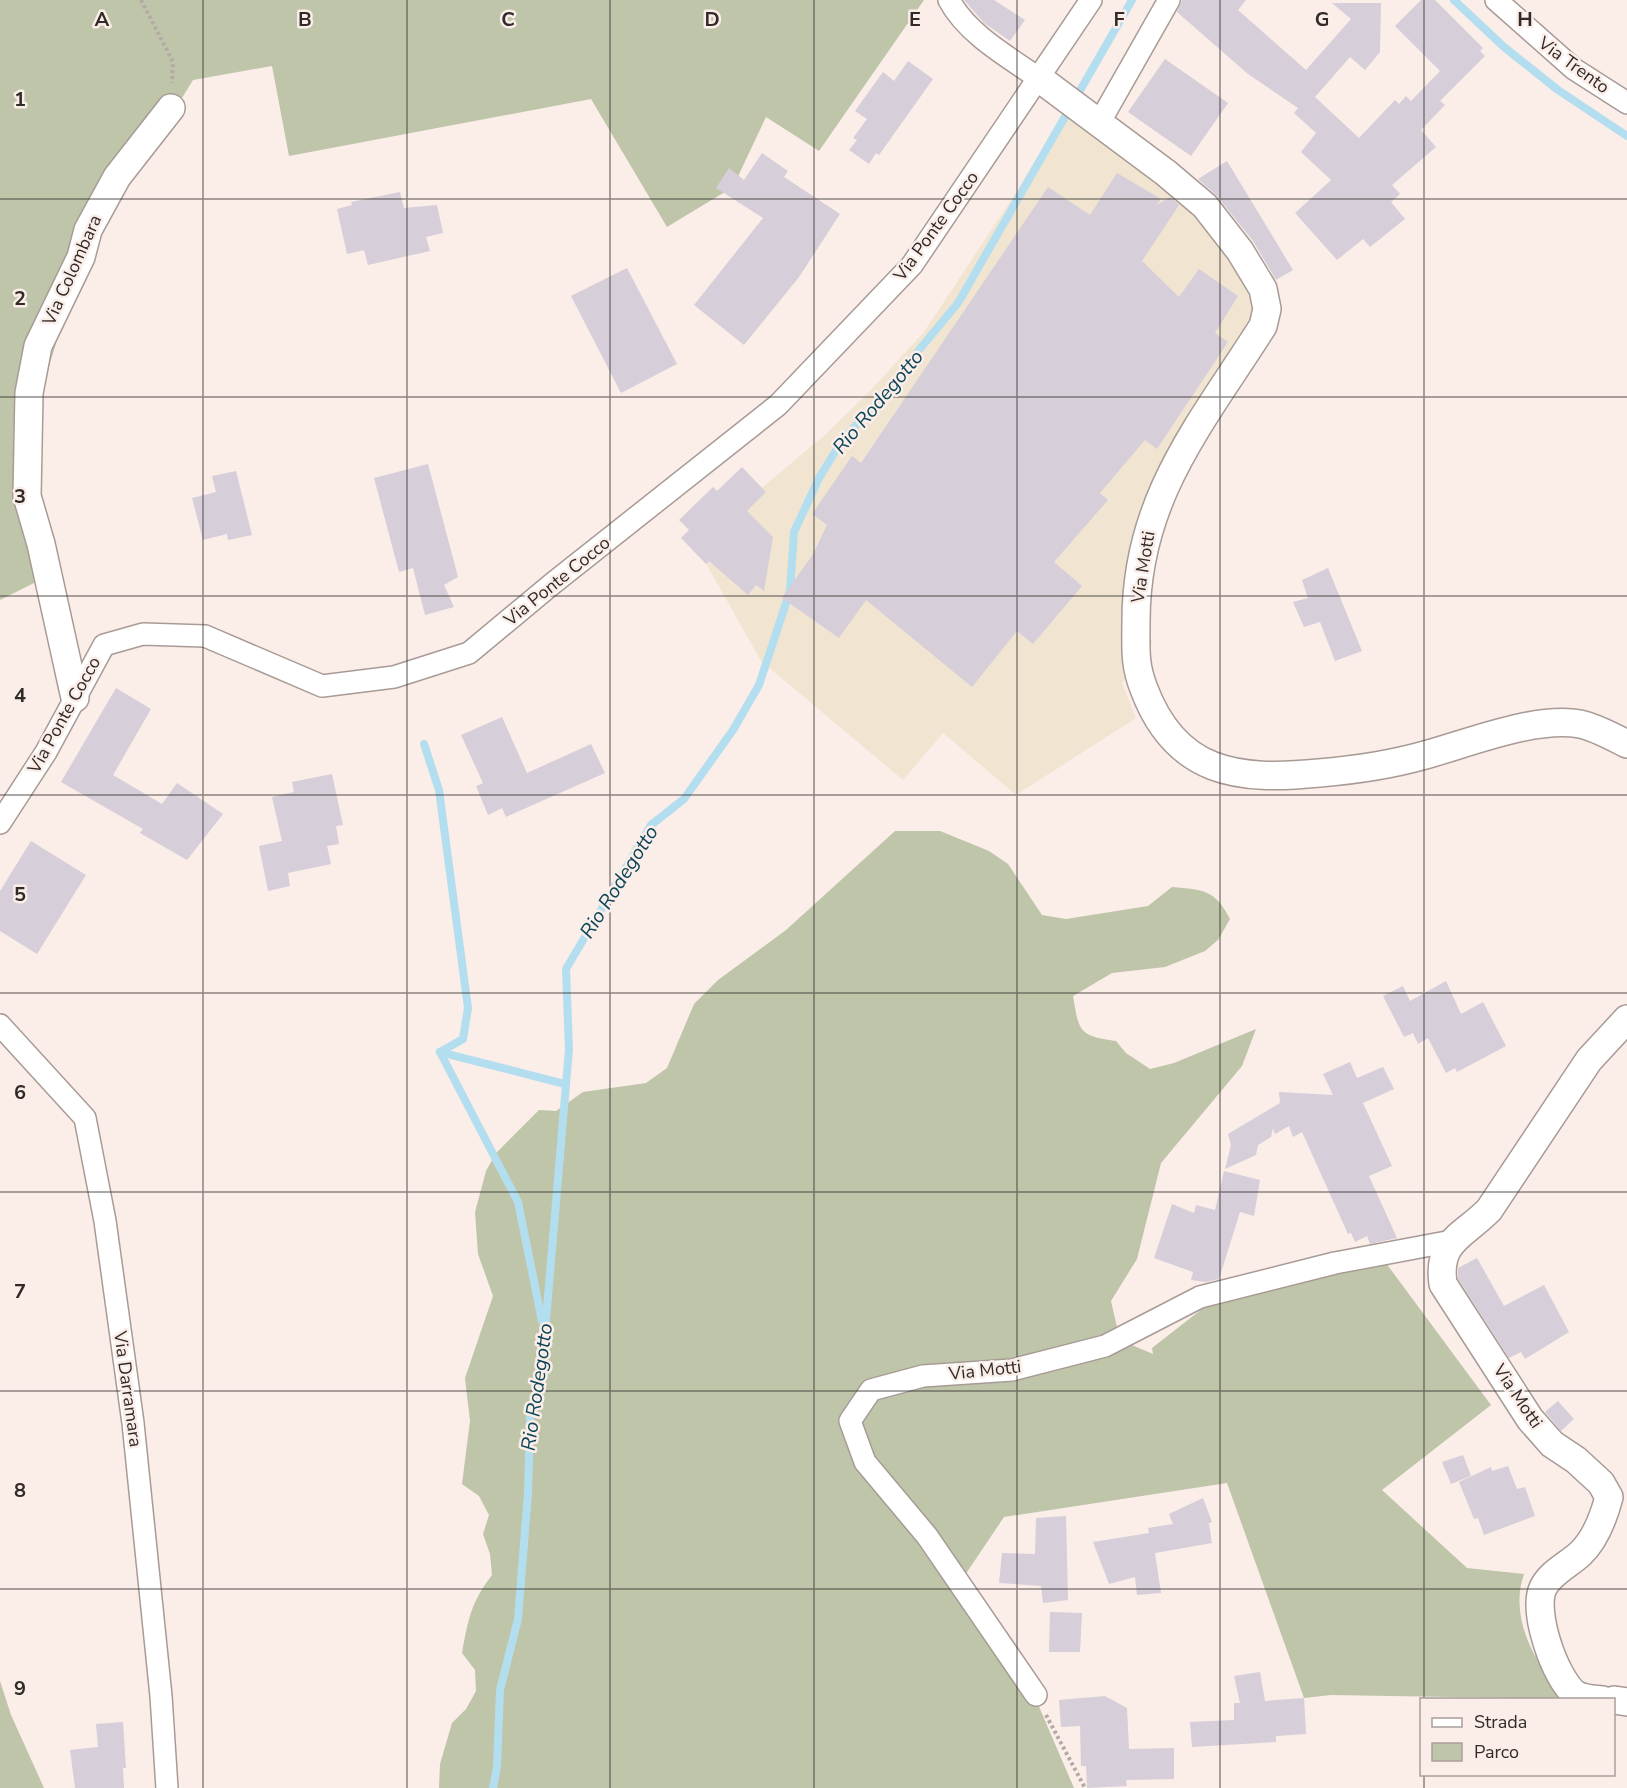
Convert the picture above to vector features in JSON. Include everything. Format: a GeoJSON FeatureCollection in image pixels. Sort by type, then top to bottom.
{"type":"FeatureCollection","features":[{"type":"Feature","properties":{"kind":"street"},"geometry":{"type":"LineString","coordinates":[[949,0],[957,15],[1048,86]]}},
{"type":"Feature","properties":{"kind":"street","name":"Via Ponte Cocco"},"geometry":{"type":"LineString","coordinates":[[0,823],[46,752],[104,645],[143,634],[205,636],[322,686],[394,677],[469,653],[552,584],[778,405],[912,265],[1048,86],[1091,0]]}},
{"type":"Feature","properties":{"kind":"street"},"geometry":{"type":"LineString","coordinates":[[1093,121],[1169,0]]}},
{"type":"Feature","properties":{"kind":"street","name":"Via Trento"},"geometry":{"type":"LineString","coordinates":[[1496,0],[1574,69],[1627,103]]}},
{"type":"Feature","properties":{"kind":"street","name":"Via Motti"},"geometry":{"type":"LineString","coordinates":[[1048,86],[1166,173],[1205,206],[1240,251],[1263,290],[1267,309],[1263,326],[1199,424],[1159,498],[1148,526],[1136,592],[1136,667],[1154,717],[1172,740],[1201,762],[1239,775],[1278,777],[1357,770],[1422,756],[1519,728],[1561,723],[1581,724],[1627,744]]}},
{"type":"Feature","properties":{"kind":"street","name":"Via Colombara"},"geometry":{"type":"LineString","coordinates":[[75,698],[41,544],[27,496],[29,393],[38,346],[81,257],[88,230],[117,177],[171,108]]}},
{"type":"Feature","properties":{"kind":"street","name":"Via Motti"},"geometry":{"type":"LineString","coordinates":[[1036,1695],[927,1536],[865,1462],[850,1421],[870,1390],[923,1376],[1012,1370],[1106,1346],[1200,1297],[1335,1263],[1452,1241],[1470,1229],[1489,1210],[1589,1060],[1627,1020]]}},
{"type":"Feature","properties":{"kind":"street","name":"Via Darramara"},"geometry":{"type":"LineString","coordinates":[[0,1025],[85,1118],[105,1221],[134,1423],[161,1696],[167,1788]]}},
{"type":"Feature","properties":{"kind":"street","name":"Via Motti"},"geometry":{"type":"LineString","coordinates":[[1452,1241],[1443,1256],[1443,1284],[1530,1419],[1552,1444],[1576,1460],[1601,1483],[1609,1497],[1604,1515],[1583,1552],[1548,1578],[1542,1589],[1539,1605],[1550,1651],[1563,1683],[1578,1696],[1590,1698]]}},
{"type":"Feature","properties":{"kind":"path"},"geometry":{"type":"LineString","coordinates":[[141,0],[173,62],[171,108]]}},
{"type":"Feature","properties":{"kind":"path"},"geometry":{"type":"LineString","coordinates":[[1036,1695],[1085,1788]]}},
{"type":"Feature","properties":{"kind":"shaded area"},"geometry":{"type":"Polygon","coordinates":[[[1069,104],[1136,140],[1267,306],[1172,465],[1134,631],[1153,642],[1122,683],[1136,718],[1016,795],[943,733],[903,780],[761,661],[695,544],[826,434],[870,391],[924,332],[1019,188],[1069,104]]]}},
{"type":"Feature","properties":{"kind":"green space"},"geometry":{"type":"Polygon","coordinates":[[[0,0],[924,0],[819,151],[766,117],[733,187],[667,227],[591,99],[289,156],[272,66],[193,80],[82,260],[31,424],[38,581],[0,600],[0,0]]]}},
{"type":"Feature","properties":{"kind":"green space"},"geometry":{"type":"Polygon","coordinates":[[[895,831],[940,831],[989,851],[1008,864],[1042,915],[1066,919],[1148,906],[1172,887],[1192,889],[1213,896],[1230,919],[1218,940],[1205,951],[1165,967],[1112,973],[1073,996],[1079,1025],[1083,1030],[1095,1037],[1116,1041],[1126,1053],[1150,1069],[1174,1063],[1256,1029],[1242,1066],[1161,1163],[1137,1259],[1111,1301],[1120,1340],[1153,1354],[1152,1348],[1238,1281],[1380,1255],[1491,1405],[1382,1490],[1467,1568],[1524,1574],[1520,1591],[1520,1608],[1528,1641],[1545,1672],[1565,1698],[1331,1695],[1304,1698],[1227,1483],[1004,1517],[955,1590],[1034,1695],[1074,1788],[439,1788],[440,1764],[452,1723],[466,1709],[476,1691],[475,1670],[462,1653],[471,1612],[479,1594],[492,1575],[490,1554],[483,1534],[489,1515],[479,1496],[462,1484],[470,1421],[465,1378],[493,1296],[478,1254],[475,1212],[486,1171],[496,1153],[539,1110],[556,1111],[583,1092],[646,1083],[667,1068],[694,1004],[718,980],[786,930],[895,831]]]}},
{"type":"Feature","properties":{"kind":"green space"},"geometry":{"type":"Polygon","coordinates":[[[0,1681],[11,1715],[44,1788],[0,1788],[0,1681]]]}},
{"type":"Feature","properties":{"kind":"building"},"geometry":{"type":"Polygon","coordinates":[[[964,0],[994,0],[1025,20],[1010,41],[984,23],[964,0]]]}},
{"type":"Feature","properties":{"kind":"building"},"geometry":{"type":"Polygon","coordinates":[[[1182,0],[1246,0],[1238,10],[1306,70],[1351,19],[1332,3],[1381,3],[1380,52],[1365,70],[1350,57],[1315,97],[1359,138],[1395,100],[1399,104],[1406,96],[1411,101],[1440,71],[1395,26],[1421,0],[1435,0],[1483,48],[1480,51],[1485,56],[1440,101],[1445,105],[1421,130],[1436,147],[1392,185],[1400,194],[1391,202],[1405,219],[1370,247],[1363,239],[1337,260],[1295,213],[1331,180],[1301,152],[1316,133],[1294,113],[1298,108],[1248,74],[1177,12],[1182,0]]]}},
{"type":"Feature","properties":{"kind":"building"},"geometry":{"type":"Polygon","coordinates":[[[1165,59],[1228,103],[1191,156],[1128,112],[1165,59]]]}},
{"type":"Feature","properties":{"kind":"building"},"geometry":{"type":"Polygon","coordinates":[[[908,61],[933,79],[879,155],[876,153],[869,164],[849,150],[857,140],[853,138],[867,119],[855,111],[883,72],[894,81],[908,61]]]}},
{"type":"Feature","properties":{"kind":"building"},"geometry":{"type":"Polygon","coordinates":[[[762,153],[788,171],[784,177],[840,214],[799,277],[744,345],[694,305],[763,218],[716,188],[729,168],[744,180],[762,153]]]}},
{"type":"Feature","properties":{"kind":"building"},"geometry":{"type":"Polygon","coordinates":[[[1227,161],[1293,270],[1276,280],[1253,241],[1217,196],[1198,179],[1227,161]]]}},
{"type":"Feature","properties":{"kind":"building"},"geometry":{"type":"Polygon","coordinates":[[[1117,173],[1161,199],[1157,205],[1170,197],[1179,205],[1142,261],[1179,297],[1199,269],[1238,296],[1215,333],[1228,342],[1157,449],[1145,440],[1100,493],[1108,500],[1054,562],[1082,586],[1033,644],[1017,631],[972,687],[866,600],[839,638],[782,598],[813,554],[827,525],[812,514],[852,456],[861,463],[1048,187],[1090,215],[1117,173]]]}},
{"type":"Feature","properties":{"kind":"building"},"geometry":{"type":"Polygon","coordinates":[[[400,192],[404,208],[437,205],[443,233],[426,237],[430,251],[368,265],[364,250],[347,254],[337,209],[352,205],[351,202],[400,192]]]}},
{"type":"Feature","properties":{"kind":"building"},"geometry":{"type":"Polygon","coordinates":[[[627,268],[677,364],[621,393],[571,296],[627,268]]]}},
{"type":"Feature","properties":{"kind":"building"},"geometry":{"type":"Polygon","coordinates":[[[428,464],[458,577],[444,585],[454,607],[425,615],[413,568],[399,572],[374,478],[428,464]]]}},
{"type":"Feature","properties":{"kind":"building"},"geometry":{"type":"Polygon","coordinates":[[[742,467],[766,492],[747,511],[773,537],[764,591],[756,585],[748,595],[709,561],[706,564],[681,538],[689,530],[679,520],[713,487],[717,491],[742,467]]]}},
{"type":"Feature","properties":{"kind":"building"},"geometry":{"type":"Polygon","coordinates":[[[236,471],[252,535],[228,540],[227,534],[203,540],[192,498],[216,492],[212,476],[236,471]]]}},
{"type":"Feature","properties":{"kind":"building"},"geometry":{"type":"Polygon","coordinates":[[[1328,568],[1362,651],[1335,661],[1320,622],[1304,627],[1293,602],[1308,598],[1302,580],[1328,568]]]}},
{"type":"Feature","properties":{"kind":"building"},"geometry":{"type":"Polygon","coordinates":[[[116,688],[151,709],[113,775],[162,804],[177,783],[223,814],[187,860],[140,833],[143,829],[61,782],[116,688]]]}},
{"type":"Feature","properties":{"kind":"building"},"geometry":{"type":"Polygon","coordinates":[[[502,717],[527,773],[591,744],[605,773],[506,817],[502,808],[488,815],[476,786],[483,783],[461,735],[502,717]]]}},
{"type":"Feature","properties":{"kind":"building"},"geometry":{"type":"Polygon","coordinates":[[[332,774],[343,825],[336,826],[339,844],[327,846],[331,864],[288,873],[290,886],[268,891],[259,846],[282,841],[272,797],[294,792],[292,782],[332,774]]]}},
{"type":"Feature","properties":{"kind":"building"},"geometry":{"type":"Polygon","coordinates":[[[31,841],[86,875],[37,954],[0,931],[0,891],[31,841]]]}},
{"type":"Feature","properties":{"kind":"building"},"geometry":{"type":"Polygon","coordinates":[[[1446,981],[1461,1014],[1483,1002],[1506,1046],[1457,1072],[1455,1068],[1446,1073],[1428,1038],[1418,1044],[1413,1033],[1404,1037],[1383,996],[1403,986],[1410,1001],[1446,981]]]}},
{"type":"Feature","properties":{"kind":"building"},"geometry":{"type":"Polygon","coordinates":[[[1350,1062],[1357,1078],[1383,1067],[1394,1089],[1363,1103],[1392,1166],[1369,1176],[1397,1238],[1370,1244],[1367,1236],[1355,1242],[1351,1233],[1348,1234],[1302,1132],[1293,1137],[1289,1126],[1275,1134],[1273,1128],[1271,1137],[1258,1145],[1256,1155],[1225,1169],[1231,1145],[1228,1134],[1280,1103],[1279,1092],[1333,1095],[1323,1074],[1350,1062]]]}},
{"type":"Feature","properties":{"kind":"building"},"geometry":{"type":"Polygon","coordinates":[[[1224,1171],[1260,1180],[1254,1216],[1240,1212],[1219,1279],[1206,1282],[1191,1280],[1193,1272],[1154,1258],[1172,1204],[1194,1213],[1196,1205],[1215,1210],[1224,1171]]]}},
{"type":"Feature","properties":{"kind":"building"},"geometry":{"type":"Polygon","coordinates":[[[1477,1258],[1504,1306],[1544,1285],[1569,1332],[1525,1359],[1521,1352],[1509,1358],[1458,1279],[1458,1268],[1477,1258]]]}},
{"type":"Feature","properties":{"kind":"building"},"geometry":{"type":"Polygon","coordinates":[[[1558,1401],[1574,1419],[1561,1431],[1545,1412],[1558,1401]]]}},
{"type":"Feature","properties":{"kind":"building"},"geometry":{"type":"Polygon","coordinates":[[[1463,1455],[1471,1476],[1451,1484],[1442,1462],[1463,1455]]]}},
{"type":"Feature","properties":{"kind":"building"},"geometry":{"type":"Polygon","coordinates":[[[1508,1466],[1517,1489],[1525,1487],[1535,1516],[1484,1535],[1478,1518],[1474,1519],[1459,1482],[1491,1467],[1492,1471],[1508,1466]]]}},
{"type":"Feature","properties":{"kind":"building"},"geometry":{"type":"Polygon","coordinates":[[[1203,1498],[1212,1522],[1207,1524],[1209,1524],[1212,1543],[1155,1553],[1161,1593],[1137,1595],[1135,1577],[1109,1584],[1093,1542],[1149,1533],[1148,1528],[1173,1524],[1169,1514],[1203,1498]]]}},
{"type":"Feature","properties":{"kind":"building"},"geometry":{"type":"Polygon","coordinates":[[[1066,1516],[1068,1600],[1043,1603],[1041,1586],[999,1583],[1002,1553],[1035,1554],[1036,1518],[1066,1516]]]}},
{"type":"Feature","properties":{"kind":"building"},"geometry":{"type":"Polygon","coordinates":[[[1050,1612],[1082,1613],[1080,1652],[1049,1652],[1050,1612]]]}},
{"type":"Feature","properties":{"kind":"building"},"geometry":{"type":"Polygon","coordinates":[[[1260,1672],[1265,1701],[1304,1698],[1306,1734],[1276,1736],[1276,1742],[1192,1747],[1190,1722],[1234,1720],[1234,1703],[1240,1703],[1234,1676],[1260,1672]]]}},
{"type":"Feature","properties":{"kind":"building"},"geometry":{"type":"Polygon","coordinates":[[[1105,1696],[1127,1708],[1129,1749],[1174,1748],[1174,1779],[1126,1780],[1127,1786],[1087,1788],[1086,1766],[1081,1766],[1080,1726],[1061,1727],[1059,1700],[1105,1696]]]}},
{"type":"Feature","properties":{"kind":"building"},"geometry":{"type":"Polygon","coordinates":[[[123,1722],[126,1768],[123,1768],[124,1788],[75,1788],[70,1750],[98,1747],[96,1724],[123,1722]]]}},
{"type":"Feature","properties":{"kind":"waterway","name":"Rio Rodegotto"},"geometry":{"type":"LineString","coordinates":[[493,1788],[497,1767],[500,1690],[518,1619],[528,1493],[530,1417],[540,1391],[569,1049],[566,969],[651,825],[684,799],[733,730],[759,685],[790,591],[794,532],[819,478],[843,439],[894,386],[914,356],[958,303],[1132,0]]}},
{"type":"Feature","properties":{"kind":"waterway"},"geometry":{"type":"LineString","coordinates":[[1454,0],[1504,47],[1558,90],[1627,136]]}},
{"type":"Feature","properties":{"kind":"waterway"},"geometry":{"type":"LineString","coordinates":[[424,744],[439,790],[468,1008],[463,1039],[440,1052]]}},
{"type":"Feature","properties":{"kind":"waterway"},"geometry":{"type":"LineString","coordinates":[[440,1052],[518,1202],[542,1321]]}},
{"type":"Feature","properties":{"kind":"waterway"},"geometry":{"type":"LineString","coordinates":[[440,1052],[565,1084]]}}]}
